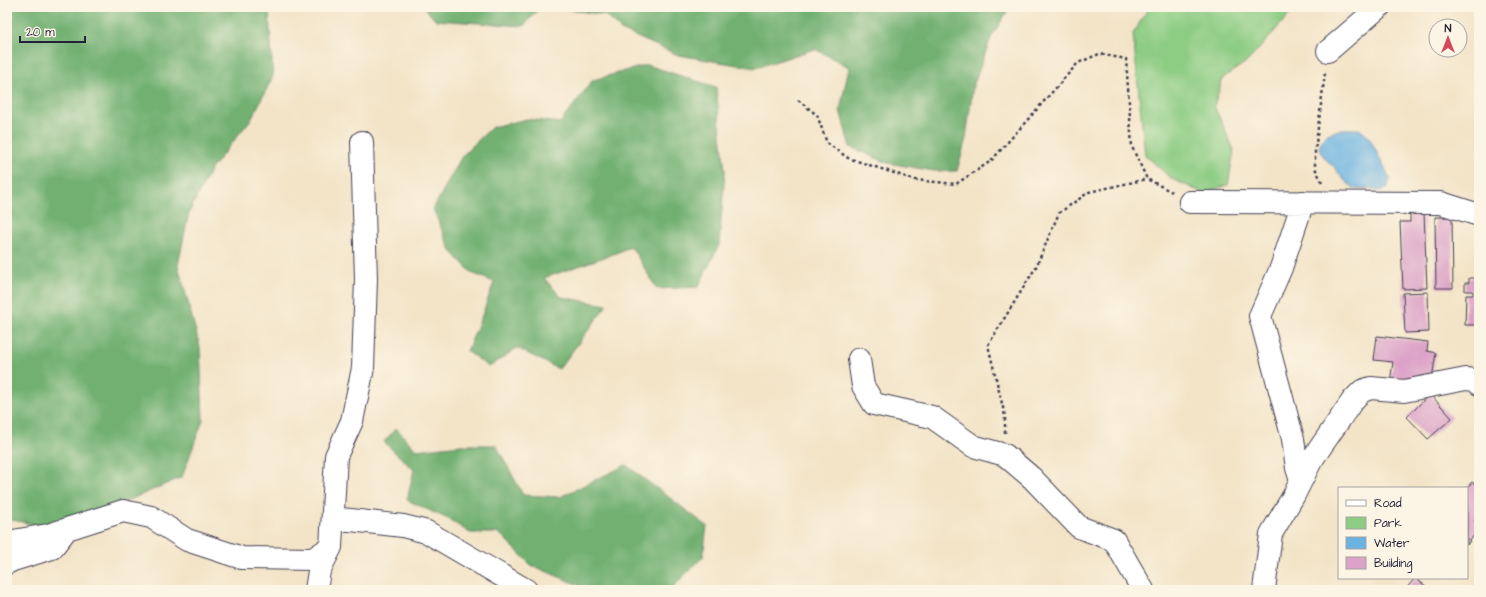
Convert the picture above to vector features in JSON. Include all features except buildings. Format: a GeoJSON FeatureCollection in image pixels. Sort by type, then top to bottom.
{"type":"FeatureCollection","features":[{"type":"Feature","properties":{"kind":"street"},"geometry":{"type":"LineString","coordinates":[[1328,51],[1379,7]]}},
{"type":"Feature","properties":{"kind":"street"},"geometry":{"type":"LineString","coordinates":[[316,590],[319,571],[331,547],[334,518],[336,456],[352,421],[364,368],[366,279],[362,142]]}},
{"type":"Feature","properties":{"kind":"street"},"geometry":{"type":"LineString","coordinates":[[1190,202],[1441,203],[1479,215]]}},
{"type":"Feature","properties":{"kind":"street"},"geometry":{"type":"LineString","coordinates":[[1301,481],[1296,468],[1291,432],[1260,316],[1281,268],[1303,202]]}},
{"type":"Feature","properties":{"kind":"street"},"geometry":{"type":"LineString","coordinates":[[859,359],[863,386],[874,404],[932,418],[973,446],[1005,455],[1032,478],[1079,527],[1114,540],[1144,590]]}},
{"type":"Feature","properties":{"kind":"street"},"geometry":{"type":"LineString","coordinates":[[1264,590],[1271,534],[1311,461],[1334,426],[1353,400],[1362,391],[1371,388],[1409,390],[1466,379],[1475,380],[1479,384]]}},
{"type":"Feature","properties":{"kind":"street"},"geometry":{"type":"LineString","coordinates":[[7,542],[48,535],[124,511],[151,517],[188,540],[242,558],[313,559],[331,547]]}},
{"type":"Feature","properties":{"kind":"street"},"geometry":{"type":"LineString","coordinates":[[334,518],[403,526],[428,532],[526,590]]}},
{"type":"Feature","properties":{"kind":"street"},"geometry":{"type":"LineString","coordinates":[[7,563],[52,548],[67,529]]}},
{"type":"Feature","properties":{"kind":"path"},"geometry":{"type":"LineString","coordinates":[[1328,51],[1314,151],[1315,168],[1323,184],[1328,202]]}},
{"type":"Feature","properties":{"kind":"path"},"geometry":{"type":"LineString","coordinates":[[798,100],[817,115],[827,143],[848,158],[915,180],[956,184],[991,162],[1078,63],[1099,54],[1126,59],[1132,147],[1147,179],[1190,202]]}},
{"type":"Feature","properties":{"kind":"path"},"geometry":{"type":"LineString","coordinates":[[1005,455],[1004,416],[988,345],[1036,267],[1059,213],[1089,192],[1147,179]]}},
{"type":"Feature","properties":{"kind":"green space"},"geometry":{"type":"Polygon","coordinates":[[[7,7],[275,7],[269,14],[273,76],[252,118],[211,169],[189,212],[178,265],[200,347],[203,420],[182,477],[68,527],[48,527],[7,519],[7,7]]]}},
{"type":"Feature","properties":{"kind":"green space"},"geometry":{"type":"Polygon","coordinates":[[[424,7],[540,7],[524,26],[435,20],[424,7]]]}},
{"type":"Feature","properties":{"kind":"green space"},"geometry":{"type":"Polygon","coordinates":[[[553,7],[1010,7],[991,38],[973,86],[966,138],[957,171],[934,171],[888,163],[850,147],[840,110],[849,67],[815,49],[755,68],[678,55],[621,30],[605,15],[553,7]]]}},
{"type":"Feature","properties":{"kind":"green space"},"geometry":{"type":"Polygon","coordinates":[[[1149,7],[1293,7],[1294,9],[1249,60],[1223,78],[1214,106],[1234,150],[1228,185],[1203,193],[1172,179],[1145,155],[1133,34],[1149,7]]]}},
{"type":"Feature","properties":{"kind":"green space"},"geometry":{"type":"Polygon","coordinates":[[[647,65],[716,87],[725,171],[719,245],[698,287],[657,289],[631,246],[616,253],[544,278],[561,297],[607,305],[559,369],[517,348],[489,367],[467,351],[494,282],[472,273],[451,251],[433,209],[462,156],[492,127],[527,119],[560,123],[593,80],[647,65]]]}},
{"type":"Feature","properties":{"kind":"green space"},"geometry":{"type":"Polygon","coordinates":[[[396,428],[416,450],[461,445],[496,445],[523,495],[560,497],[626,465],[707,526],[703,557],[674,586],[673,590],[590,590],[531,565],[499,533],[470,533],[448,519],[407,500],[414,470],[384,442],[396,428]]]}},
{"type":"Feature","properties":{"kind":"water"},"geometry":{"type":"Polygon","coordinates":[[[1345,129],[1359,129],[1369,137],[1390,179],[1387,189],[1360,189],[1351,186],[1321,153],[1319,147],[1323,138],[1332,132],[1345,129]]]}}]}
